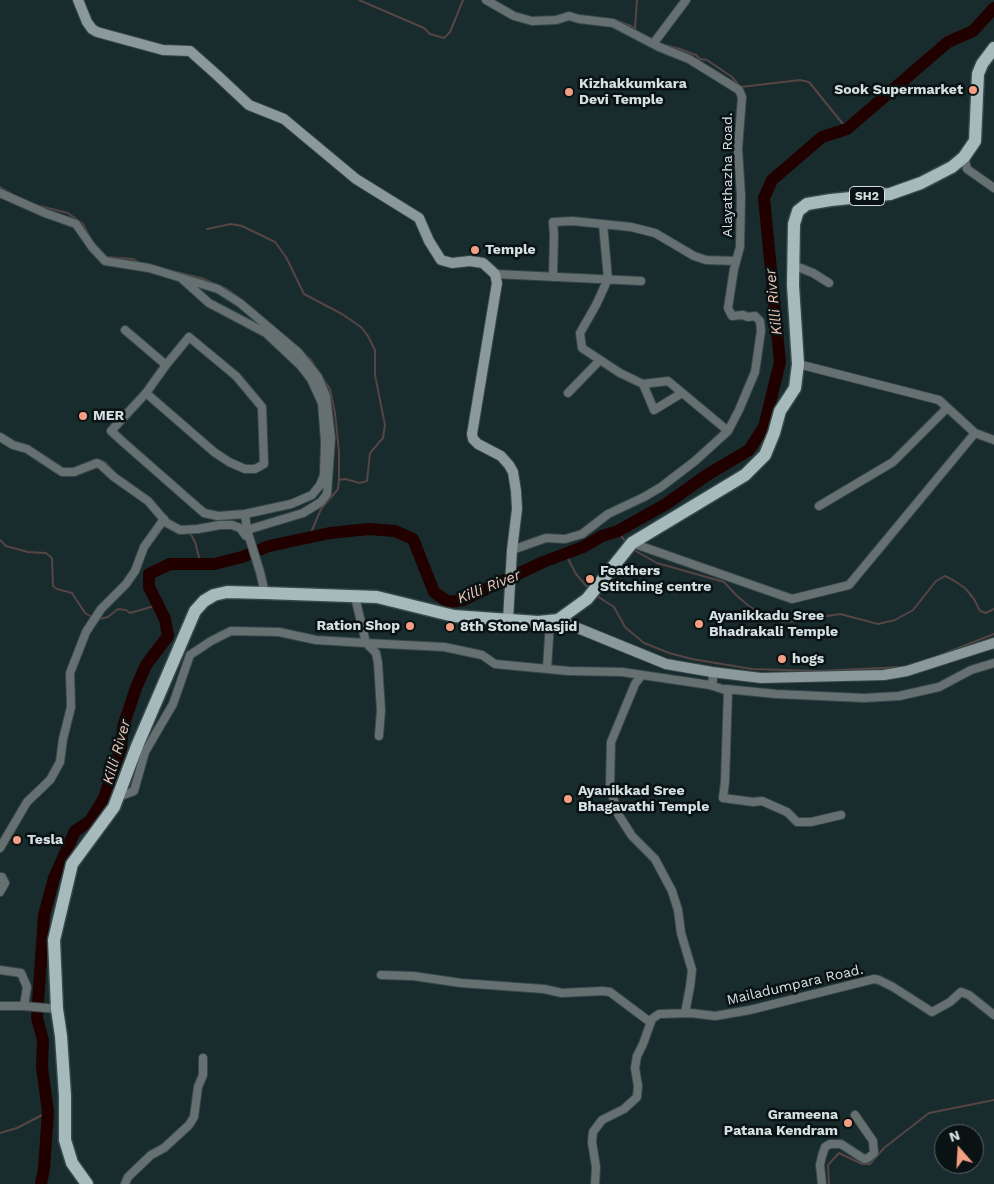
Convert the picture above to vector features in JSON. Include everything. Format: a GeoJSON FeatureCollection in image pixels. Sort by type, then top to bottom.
{"type":"FeatureCollection","features":[{"type":"Feature","properties":{"kind":"main road"},"geometry":{"type":"LineString","coordinates":[[78,0],[87,22],[97,32],[163,50],[190,51],[249,105],[284,119],[356,180],[419,218],[429,241],[441,260],[452,263],[470,261],[483,263],[495,274],[495,292],[472,439],[502,456],[513,472],[516,490],[516,509],[508,620]]}},
{"type":"Feature","properties":{"kind":"main road","name":"SH2"},"geometry":{"type":"LineString","coordinates":[[554,620],[587,599],[632,543],[745,475],[765,455],[774,434],[780,411],[795,388],[798,364],[793,265],[794,224],[798,211],[802,207],[830,200],[890,194],[921,183],[952,167],[964,157],[975,141],[978,74],[982,64],[994,48]]}},
{"type":"Feature","properties":{"kind":"main road"},"geometry":{"type":"LineString","coordinates":[[87,1184],[72,1163],[65,1140],[65,1096],[61,1036],[56,1009],[54,940],[72,864],[114,807],[195,611],[204,600],[227,592],[376,597],[454,616],[538,622],[554,620],[666,664],[761,678],[884,675],[907,671],[994,643]]}},
{"type":"Feature","properties":{"kind":"street","name":"Alayathazha Road."},"geometry":{"type":"LineString","coordinates":[[486,0],[514,16],[532,21],[556,20],[569,16],[584,20],[608,22],[689,59],[737,87],[742,98],[738,149],[741,196],[740,247],[728,308],[733,317],[743,315],[748,317],[755,316],[760,321],[762,331],[755,372],[728,431],[695,461],[661,487],[608,514],[582,534],[565,539],[546,538],[512,550]]}},
{"type":"Feature","properties":{"kind":"street"},"geometry":{"type":"LineString","coordinates":[[653,44],[686,0]]}},
{"type":"Feature","properties":{"kind":"street"},"geometry":{"type":"LineString","coordinates":[[964,157],[967,169],[994,188]]}},
{"type":"Feature","properties":{"kind":"street"},"geometry":{"type":"LineString","coordinates":[[0,193],[44,213],[76,224],[92,247],[105,261],[149,268],[218,289],[240,303],[298,352],[318,376],[326,396],[330,438],[328,494],[321,502],[303,513],[249,537]]}},
{"type":"Feature","properties":{"kind":"street"},"geometry":{"type":"LineString","coordinates":[[553,277],[553,222],[573,221],[631,227],[655,233],[694,256],[706,260],[736,261]]}},
{"type":"Feature","properties":{"kind":"street"},"geometry":{"type":"LineString","coordinates":[[603,224],[608,279],[580,333],[582,348],[620,374],[643,384],[668,381],[728,431]]}},
{"type":"Feature","properties":{"kind":"street"},"geometry":{"type":"LineString","coordinates":[[793,265],[813,273],[829,283]]}},
{"type":"Feature","properties":{"kind":"street"},"geometry":{"type":"LineString","coordinates":[[495,274],[641,281]]}},
{"type":"Feature","properties":{"kind":"street"},"geometry":{"type":"LineString","coordinates":[[146,393],[214,452],[228,462],[245,469],[255,469],[264,464],[262,407],[236,376],[189,338],[146,393],[111,431],[204,513],[218,516],[245,514],[292,504],[312,495],[320,485],[324,474],[325,441],[322,403],[311,379],[285,350],[266,333],[209,303],[182,278]]}},
{"type":"Feature","properties":{"kind":"street"},"geometry":{"type":"LineString","coordinates":[[125,330],[166,365]]}},
{"type":"Feature","properties":{"kind":"street"},"geometry":{"type":"LineString","coordinates":[[568,393],[600,360]]}},
{"type":"Feature","properties":{"kind":"street"},"geometry":{"type":"LineString","coordinates":[[798,364],[939,400],[975,433],[994,440]]}},
{"type":"Feature","properties":{"kind":"street"},"geometry":{"type":"LineString","coordinates":[[643,384],[654,410],[682,393]]}},
{"type":"Feature","properties":{"kind":"street"},"geometry":{"type":"LineString","coordinates":[[819,506],[893,462],[948,408]]}},
{"type":"Feature","properties":{"kind":"street"},"geometry":{"type":"LineString","coordinates":[[632,543],[792,599],[849,584],[975,433]]}},
{"type":"Feature","properties":{"kind":"street"},"geometry":{"type":"LineString","coordinates":[[0,437],[13,446],[27,449],[62,472],[69,473],[97,464],[101,465],[114,477],[148,501],[167,523],[180,530],[232,525],[240,528],[249,537]]}},
{"type":"Feature","properties":{"kind":"street"},"geometry":{"type":"LineString","coordinates":[[245,514],[249,537],[265,593]]}},
{"type":"Feature","properties":{"kind":"street"},"geometry":{"type":"LineString","coordinates":[[0,848],[22,809],[50,780],[60,762],[63,739],[71,707],[70,673],[86,632],[95,617],[126,584],[135,571],[144,547],[164,519]]}},
{"type":"Feature","properties":{"kind":"street"},"geometry":{"type":"LineString","coordinates":[[355,596],[366,643],[376,654],[378,664],[381,710],[379,736]]}},
{"type":"Feature","properties":{"kind":"street"},"geometry":{"type":"LineString","coordinates":[[547,669],[554,620]]}},
{"type":"Feature","properties":{"kind":"street"},"geometry":{"type":"LineString","coordinates":[[118,797],[134,792],[145,752],[173,704],[190,655],[211,641],[231,632],[278,632],[316,640],[444,647],[482,655],[495,664],[547,669],[622,672],[726,689],[776,694],[864,698],[899,696],[939,687],[971,670],[994,663]]}},
{"type":"Feature","properties":{"kind":"street"},"geometry":{"type":"LineString","coordinates":[[710,685],[713,680],[712,672]]}},
{"type":"Feature","properties":{"kind":"street"},"geometry":{"type":"LineString","coordinates":[[641,676],[635,684],[611,742],[610,787],[618,814],[632,836],[655,859],[672,891],[678,910],[681,933],[692,970],[685,1013]]}},
{"type":"Feature","properties":{"kind":"street"},"geometry":{"type":"LineString","coordinates":[[726,689],[728,691],[723,798],[753,802],[762,801],[787,812],[796,822],[810,822],[841,815]]}},
{"type":"Feature","properties":{"kind":"street"},"geometry":{"type":"LineString","coordinates":[[0,877],[2,877],[4,883],[0,892]]}},
{"type":"Feature","properties":{"kind":"street"},"geometry":{"type":"LineString","coordinates":[[0,970],[21,973],[27,987],[24,1006]]}},
{"type":"Feature","properties":{"kind":"street"},"geometry":{"type":"LineString","coordinates":[[381,975],[413,976],[434,980],[562,992],[602,990],[610,992],[650,1022],[636,1061],[637,1097],[624,1109],[602,1120],[593,1132],[592,1142],[596,1167],[595,1184]]}},
{"type":"Feature","properties":{"kind":"street","name":"Mailadumpara Road."},"geometry":{"type":"LineString","coordinates":[[650,1022],[653,1017],[659,1014],[685,1013],[715,1016],[750,1010],[874,979],[879,980],[932,1012],[950,1002],[961,992],[969,994],[994,1015]]}},
{"type":"Feature","properties":{"kind":"street"},"geometry":{"type":"LineString","coordinates":[[0,1006],[56,1009]]}},
{"type":"Feature","properties":{"kind":"street"},"geometry":{"type":"LineString","coordinates":[[126,1184],[128,1177],[151,1155],[164,1148],[189,1126],[194,1117],[198,1086],[203,1075],[204,1058]]}},
{"type":"Feature","properties":{"kind":"street"},"geometry":{"type":"LineString","coordinates":[[822,1184],[820,1165],[826,1147],[830,1144],[841,1144],[864,1159],[874,1153],[874,1141],[855,1115]]}},
{"type":"Feature","properties":{"kind":"waterway"},"geometry":{"type":"LineString","coordinates":[[359,0],[424,28],[430,34],[444,38],[450,32],[463,0]]}},
{"type":"Feature","properties":{"kind":"waterway"},"geometry":{"type":"LineString","coordinates":[[635,29],[637,0]]}},
{"type":"Feature","properties":{"kind":"waterway","name":"Killi River"},"geometry":{"type":"LineString","coordinates":[[41,1184],[44,1169],[48,1112],[42,1067],[43,1040],[37,1018],[44,915],[54,878],[75,831],[90,821],[104,798],[121,748],[123,727],[146,665],[168,636],[165,619],[149,587],[149,574],[170,564],[214,564],[242,557],[269,546],[330,533],[369,529],[395,531],[413,539],[434,592],[448,602],[463,600],[543,562],[618,531],[666,504],[707,475],[749,450],[764,427],[780,362],[764,198],[772,180],[822,137],[847,129],[948,42],[973,31],[994,8]]}},
{"type":"Feature","properties":{"kind":"waterway"},"geometry":{"type":"LineString","coordinates":[[615,20],[631,26],[639,33]]}},
{"type":"Feature","properties":{"kind":"waterway"},"geometry":{"type":"LineString","coordinates":[[661,44],[680,49],[696,55],[700,59],[707,60],[732,77],[742,89]]}},
{"type":"Feature","properties":{"kind":"waterway"},"geometry":{"type":"LineString","coordinates":[[741,87],[800,80],[809,82],[847,129]]}},
{"type":"Feature","properties":{"kind":"waterway"},"geometry":{"type":"LineString","coordinates":[[0,187],[15,196]]}},
{"type":"Feature","properties":{"kind":"waterway"},"geometry":{"type":"LineString","coordinates":[[36,205],[68,213],[83,224],[90,238]]}},
{"type":"Feature","properties":{"kind":"waterway"},"geometry":{"type":"LineString","coordinates":[[207,229],[231,224],[242,226],[275,242],[286,257],[304,294],[342,314],[361,327],[375,350],[375,375],[385,425],[383,438],[370,453],[367,481],[360,483],[345,479],[339,480],[338,489],[321,509],[309,537]]}},
{"type":"Feature","properties":{"kind":"waterway"},"geometry":{"type":"LineString","coordinates":[[105,257],[133,259],[141,264]]}},
{"type":"Feature","properties":{"kind":"waterway"},"geometry":{"type":"LineString","coordinates":[[168,270],[201,278],[227,289],[239,298]]}},
{"type":"Feature","properties":{"kind":"waterway"},"geometry":{"type":"LineString","coordinates":[[251,307],[264,319]]}},
{"type":"Feature","properties":{"kind":"waterway"},"geometry":{"type":"LineString","coordinates":[[302,352],[311,360],[330,389],[335,413],[339,452],[339,480]]}},
{"type":"Feature","properties":{"kind":"waterway"},"geometry":{"type":"LineString","coordinates":[[99,461],[105,462],[116,474]]}},
{"type":"Feature","properties":{"kind":"waterway"},"geometry":{"type":"LineString","coordinates":[[189,531],[195,542],[201,565]]}},
{"type":"Feature","properties":{"kind":"waterway"},"geometry":{"type":"LineString","coordinates":[[618,531],[625,541]]}},
{"type":"Feature","properties":{"kind":"waterway"},"geometry":{"type":"LineString","coordinates":[[0,540],[6,546],[28,552],[46,553],[52,558],[53,586],[72,593],[85,613],[92,617]]}},
{"type":"Feature","properties":{"kind":"waterway"},"geometry":{"type":"LineString","coordinates":[[634,550],[657,563],[724,582],[749,606],[774,621],[788,622],[840,614],[878,624],[895,620],[913,610],[936,581],[945,576],[965,588],[974,599],[980,611],[986,613],[994,609]]}},
{"type":"Feature","properties":{"kind":"waterway"},"geometry":{"type":"LineString","coordinates":[[565,553],[576,574],[588,588]]}},
{"type":"Feature","properties":{"kind":"waterway"},"geometry":{"type":"LineString","coordinates":[[597,596],[614,607],[625,627],[644,643],[669,653],[692,659],[752,669],[818,671],[902,667]]}},
{"type":"Feature","properties":{"kind":"waterway"},"geometry":{"type":"LineString","coordinates":[[99,619],[108,617],[118,609],[126,610],[130,613],[158,605]]}},
{"type":"Feature","properties":{"kind":"waterway"},"geometry":{"type":"LineString","coordinates":[[938,656],[994,634]]}},
{"type":"Feature","properties":{"kind":"waterway"},"geometry":{"type":"LineString","coordinates":[[829,1184],[828,1165],[839,1153],[862,1164],[870,1164],[884,1148],[929,1113],[994,1100]]}},
{"type":"Feature","properties":{"kind":"waterway"},"geometry":{"type":"LineString","coordinates":[[0,1133],[17,1128],[48,1112]]}},
{"type":"Feature","properties":{"kind":"place","name":"Sook Supermarket"},"geometry":{"type":"Point","coordinates":[973,90]}},
{"type":"Feature","properties":{"kind":"place","name":"Kizhakkumkara Devi Temple"},"geometry":{"type":"Point","coordinates":[569,92]}},
{"type":"Feature","properties":{"kind":"place","name":"Temple"},"geometry":{"type":"Point","coordinates":[475,250]}},
{"type":"Feature","properties":{"kind":"place","name":"MER"},"geometry":{"type":"Point","coordinates":[83,416]}},
{"type":"Feature","properties":{"kind":"place","name":"Feathers Stitching centre"},"geometry":{"type":"Point","coordinates":[590,579]}},
{"type":"Feature","properties":{"kind":"place","name":"Ayanikkadu Sree Bhadrakali Temple"},"geometry":{"type":"Point","coordinates":[699,624]}},
{"type":"Feature","properties":{"kind":"place","name":"Ration Shop"},"geometry":{"type":"Point","coordinates":[410,626]}},
{"type":"Feature","properties":{"kind":"place","name":"8th Stone Masjid"},"geometry":{"type":"Point","coordinates":[450,627]}},
{"type":"Feature","properties":{"kind":"place","name":"hogs"},"geometry":{"type":"Point","coordinates":[782,659]}},
{"type":"Feature","properties":{"kind":"place","name":"Ayanikkad Sree Bhagavathi Temple"},"geometry":{"type":"Point","coordinates":[568,799]}},
{"type":"Feature","properties":{"kind":"place","name":"Tesla"},"geometry":{"type":"Point","coordinates":[17,840]}},
{"type":"Feature","properties":{"kind":"place","name":"Grameena Patana Kendram"},"geometry":{"type":"Point","coordinates":[848,1123]}}]}
